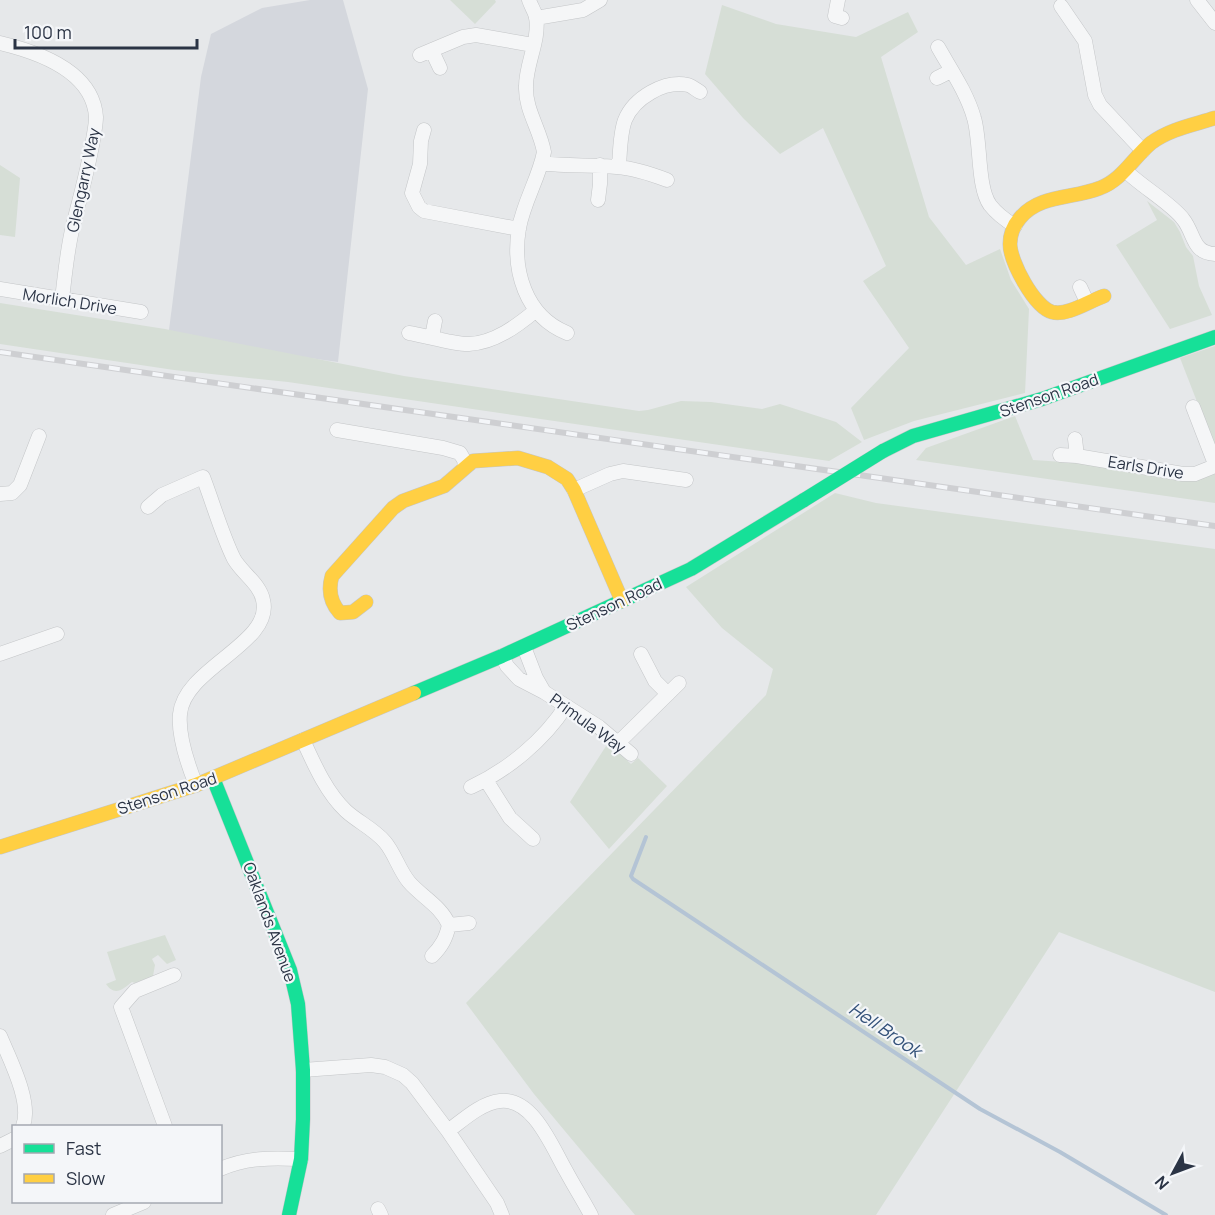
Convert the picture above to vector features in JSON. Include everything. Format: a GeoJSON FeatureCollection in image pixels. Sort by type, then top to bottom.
{"type":"FeatureCollection","features":[{"type":"Feature","properties":{"kind":"street"},"geometry":{"type":"LineString","coordinates":[[529,0],[536,18],[525,86],[531,116],[543,143],[544,152],[542,163],[528,195],[519,229],[519,258],[524,291],[535,311],[547,323],[567,333]]}},
{"type":"Feature","properties":{"kind":"street"},"geometry":{"type":"LineString","coordinates":[[536,18],[583,10],[600,0]]}},
{"type":"Feature","properties":{"kind":"street"},"geometry":{"type":"LineString","coordinates":[[838,0],[835,16],[842,18]]}},
{"type":"Feature","properties":{"kind":"street"},"geometry":{"type":"LineString","coordinates":[[1197,0],[1215,23]]}},
{"type":"Feature","properties":{"kind":"street"},"geometry":{"type":"LineString","coordinates":[[1061,6],[1085,41],[1095,95],[1100,105],[1143,151]]}},
{"type":"Feature","properties":{"kind":"street"},"geometry":{"type":"LineString","coordinates":[[440,68],[426,53],[463,37],[476,35],[533,45]]}},
{"type":"Feature","properties":{"kind":"street","name":"Glengarry Way"},"geometry":{"type":"LineString","coordinates":[[0,43],[48,58],[63,68],[77,79],[90,97],[96,117],[88,170],[72,228],[62,299]]}},
{"type":"Feature","properties":{"kind":"street"},"geometry":{"type":"LineString","coordinates":[[938,47],[970,105],[975,121],[988,203],[1000,216],[1015,226]]}},
{"type":"Feature","properties":{"kind":"street"},"geometry":{"type":"LineString","coordinates":[[937,78],[951,70]]}},
{"type":"Feature","properties":{"kind":"street"},"geometry":{"type":"LineString","coordinates":[[619,167],[625,121],[631,108],[646,94],[671,84],[688,85],[700,92]]}},
{"type":"Feature","properties":{"kind":"street"},"geometry":{"type":"LineString","coordinates":[[1104,296],[1061,313],[1049,312],[1040,306],[1011,253],[1010,238],[1015,226],[1023,215],[1037,203],[1101,188],[1126,171],[1154,142],[1182,128],[1215,118]]}},
{"type":"Feature","properties":{"kind":"street"},"geometry":{"type":"LineString","coordinates":[[424,130],[420,164],[412,193],[419,207],[424,211],[519,229]]}},
{"type":"Feature","properties":{"kind":"street"},"geometry":{"type":"LineString","coordinates":[[542,163],[562,166],[619,167],[651,173],[667,180]]}},
{"type":"Feature","properties":{"kind":"street"},"geometry":{"type":"LineString","coordinates":[[598,200],[600,165]]}},
{"type":"Feature","properties":{"kind":"street"},"geometry":{"type":"LineString","coordinates":[[1126,171],[1181,216],[1190,228],[1198,248],[1205,253],[1215,254]]}},
{"type":"Feature","properties":{"kind":"street"},"geometry":{"type":"LineString","coordinates":[[1080,287],[1086,302]]}},
{"type":"Feature","properties":{"kind":"street","name":"Morlich Drive"},"geometry":{"type":"LineString","coordinates":[[0,289],[141,312]]}},
{"type":"Feature","properties":{"kind":"street"},"geometry":{"type":"LineString","coordinates":[[409,333],[469,344],[496,337],[517,326],[535,311]]}},
{"type":"Feature","properties":{"kind":"street"},"geometry":{"type":"LineString","coordinates":[[432,337],[435,321]]}},
{"type":"Feature","properties":{"kind":"street","name":"Stenson Road"},"geometry":{"type":"LineString","coordinates":[[0,847],[196,785],[502,656],[691,568],[911,436],[1018,407],[1215,337]]}},
{"type":"Feature","properties":{"kind":"street"},"geometry":{"type":"LineString","coordinates":[[1193,407],[1215,465]]}},
{"type":"Feature","properties":{"kind":"street"},"geometry":{"type":"LineString","coordinates":[[337,430],[460,453],[465,467]]}},
{"type":"Feature","properties":{"kind":"street"},"geometry":{"type":"LineString","coordinates":[[0,494],[12,492],[20,485],[39,436]]}},
{"type":"Feature","properties":{"kind":"street"},"geometry":{"type":"LineString","coordinates":[[1075,439],[1077,456]]}},
{"type":"Feature","properties":{"kind":"street","name":"Earls Drive"},"geometry":{"type":"LineString","coordinates":[[1060,455],[1183,474],[1195,474],[1215,465]]}},
{"type":"Feature","properties":{"kind":"street"},"geometry":{"type":"LineString","coordinates":[[366,602],[353,612],[340,613],[334,608],[328,586],[332,576],[393,508],[403,501],[444,486],[473,461],[518,458],[548,467],[567,479],[574,490],[622,601]]}},
{"type":"Feature","properties":{"kind":"street"},"geometry":{"type":"LineString","coordinates":[[574,490],[610,474],[623,471],[686,480]]}},
{"type":"Feature","properties":{"kind":"street"},"geometry":{"type":"LineString","coordinates":[[148,507],[162,495],[203,477],[235,560],[264,599],[263,614],[256,628],[244,643],[196,681],[186,696],[180,713],[184,752],[196,785]]}},
{"type":"Feature","properties":{"kind":"street"},"geometry":{"type":"LineString","coordinates":[[0,654],[57,634]]}},
{"type":"Feature","properties":{"kind":"street","name":"Primula Way"},"geometry":{"type":"LineString","coordinates":[[524,646],[544,692]]}},
{"type":"Feature","properties":{"kind":"street"},"geometry":{"type":"LineString","coordinates":[[641,654],[656,681],[668,694]]}},
{"type":"Feature","properties":{"kind":"street","name":"Primula Way"},"geometry":{"type":"LineString","coordinates":[[502,656],[507,666],[519,679],[544,692],[598,727],[631,754]]}},
{"type":"Feature","properties":{"kind":"street"},"geometry":{"type":"LineString","coordinates":[[618,743],[679,683]]}},
{"type":"Feature","properties":{"kind":"street"},"geometry":{"type":"LineString","coordinates":[[471,786],[486,780],[546,733],[566,706]]}},
{"type":"Feature","properties":{"kind":"street"},"geometry":{"type":"LineString","coordinates":[[303,740],[325,784],[336,800],[347,812],[376,832],[387,844],[407,879],[422,896],[439,908],[449,925],[446,938],[432,956]]}},
{"type":"Feature","properties":{"kind":"street","name":"Oaklands Avenue"},"geometry":{"type":"LineString","coordinates":[[213,778],[290,970],[298,1004],[303,1070],[301,1159],[289,1215]]}},
{"type":"Feature","properties":{"kind":"street"},"geometry":{"type":"LineString","coordinates":[[486,780],[510,818],[532,840]]}},
{"type":"Feature","properties":{"kind":"street"},"geometry":{"type":"LineString","coordinates":[[449,925],[469,923]]}},
{"type":"Feature","properties":{"kind":"street"},"geometry":{"type":"LineString","coordinates":[[165,1125],[121,1007],[135,992],[174,975]]}},
{"type":"Feature","properties":{"kind":"street"},"geometry":{"type":"LineString","coordinates":[[0,1036],[24,1100],[26,1112],[23,1125]]}},
{"type":"Feature","properties":{"kind":"street"},"geometry":{"type":"LineString","coordinates":[[303,1070],[386,1066],[412,1083],[448,1131],[497,1203],[502,1215]]}},
{"type":"Feature","properties":{"kind":"street"},"geometry":{"type":"LineString","coordinates":[[448,1131],[492,1103],[512,1102],[522,1107],[539,1123],[591,1215]]}},
{"type":"Feature","properties":{"kind":"street"},"geometry":{"type":"LineString","coordinates":[[222,1168],[239,1161],[265,1158],[301,1159]]}},
{"type":"Feature","properties":{"kind":"street"},"geometry":{"type":"LineString","coordinates":[[114,1215],[142,1203]]}},
{"type":"Feature","properties":{"kind":"shaded area"},"geometry":{"type":"Polygon","coordinates":[[[310,0],[343,0],[368,89],[338,362],[168,338],[201,77],[211,34],[262,8],[310,0]]]}},
{"type":"Feature","properties":{"kind":"shaded area"},"geometry":{"type":"Polygon","coordinates":[[[450,0],[495,0],[496,2],[475,24],[450,0]]]}},
{"type":"Feature","properties":{"kind":"shaded area"},"geometry":{"type":"Polygon","coordinates":[[[722,5],[776,24],[856,37],[908,12],[918,32],[881,57],[929,217],[966,265],[1000,249],[1011,280],[1029,309],[1025,393],[914,421],[864,440],[851,408],[909,348],[863,281],[886,266],[823,128],[780,154],[743,118],[705,74],[722,5]]]}},
{"type":"Feature","properties":{"kind":"shaded area"},"geometry":{"type":"Polygon","coordinates":[[[0,165],[20,178],[15,237],[0,235],[0,165]]]}},
{"type":"Feature","properties":{"kind":"shaded area"},"geometry":{"type":"Polygon","coordinates":[[[1147,201],[1174,222],[1180,232],[1186,247],[1193,256],[1199,286],[1212,315],[1170,329],[1116,245],[1157,220],[1147,201]]]}},
{"type":"Feature","properties":{"kind":"shaded area"},"geometry":{"type":"Polygon","coordinates":[[[0,303],[165,329],[404,376],[639,411],[681,401],[711,402],[762,409],[780,404],[836,422],[862,442],[829,461],[288,382],[174,370],[0,344],[0,303]]]}},
{"type":"Feature","properties":{"kind":"shaded area"},"geometry":{"type":"Polygon","coordinates":[[[1215,346],[1215,448],[1180,358],[1215,346]]]}},
{"type":"Feature","properties":{"kind":"shaded area"},"geometry":{"type":"Polygon","coordinates":[[[1015,416],[1033,460],[1079,463],[1194,478],[1215,470],[1215,503],[916,460],[926,448],[1015,416]]]}},
{"type":"Feature","properties":{"kind":"shaded area"},"geometry":{"type":"Polygon","coordinates":[[[835,493],[876,503],[1215,549],[1215,992],[1059,932],[876,1215],[635,1215],[534,1094],[466,1003],[766,695],[773,669],[722,628],[686,587],[835,493]]]}},
{"type":"Feature","properties":{"kind":"shaded area"},"geometry":{"type":"Polygon","coordinates":[[[608,743],[631,764],[638,758],[667,786],[609,849],[570,802],[608,743]]]}},
{"type":"Feature","properties":{"kind":"shaded area"},"geometry":{"type":"Polygon","coordinates":[[[165,935],[176,960],[167,964],[158,955],[152,959],[155,965],[153,976],[132,982],[116,991],[109,988],[106,984],[116,980],[107,952],[165,935]]]}},
{"type":"Feature","properties":{"kind":"waterway","name":"Hell Brook"},"geometry":{"type":"LineString","coordinates":[[646,837],[631,876],[633,879],[980,1109],[1060,1152],[1166,1215]]}},
{"type":"Feature","properties":{"kind":"railway"},"geometry":{"type":"LineString","coordinates":[[0,352],[1215,526]]}},
{"type":"Feature","properties":{"kind":"traffic: fast"},"geometry":{"type":"LineString","coordinates":[[883,451],[913,436],[1042,399],[1215,337]]}},
{"type":"Feature","properties":{"kind":"traffic: fast"},"geometry":{"type":"LineString","coordinates":[[804,500],[883,451]]}},
{"type":"Feature","properties":{"kind":"traffic: fast"},"geometry":{"type":"LineString","coordinates":[[414,693],[502,656],[691,569],[804,500]]}},
{"type":"Feature","properties":{"kind":"traffic: fast"},"geometry":{"type":"LineString","coordinates":[[213,778],[290,970],[298,1004],[303,1070],[303,1119],[301,1159],[289,1215]]}},
{"type":"Feature","properties":{"kind":"traffic: slow"},"geometry":{"type":"LineString","coordinates":[[1104,296],[1065,312],[1052,312],[1045,308],[1031,293],[1014,261],[1010,244],[1016,224],[1028,210],[1037,205],[1100,188],[1115,180],[1158,138],[1215,118]]}},
{"type":"Feature","properties":{"kind":"traffic: slow"},"geometry":{"type":"LineString","coordinates":[[366,602],[353,612],[340,613],[331,596],[332,576],[393,508],[403,501],[444,486],[473,461],[518,458],[548,467],[567,479],[574,490],[622,601]]}},
{"type":"Feature","properties":{"kind":"traffic: slow"},"geometry":{"type":"LineString","coordinates":[[0,847],[196,785],[414,693]]}}]}
